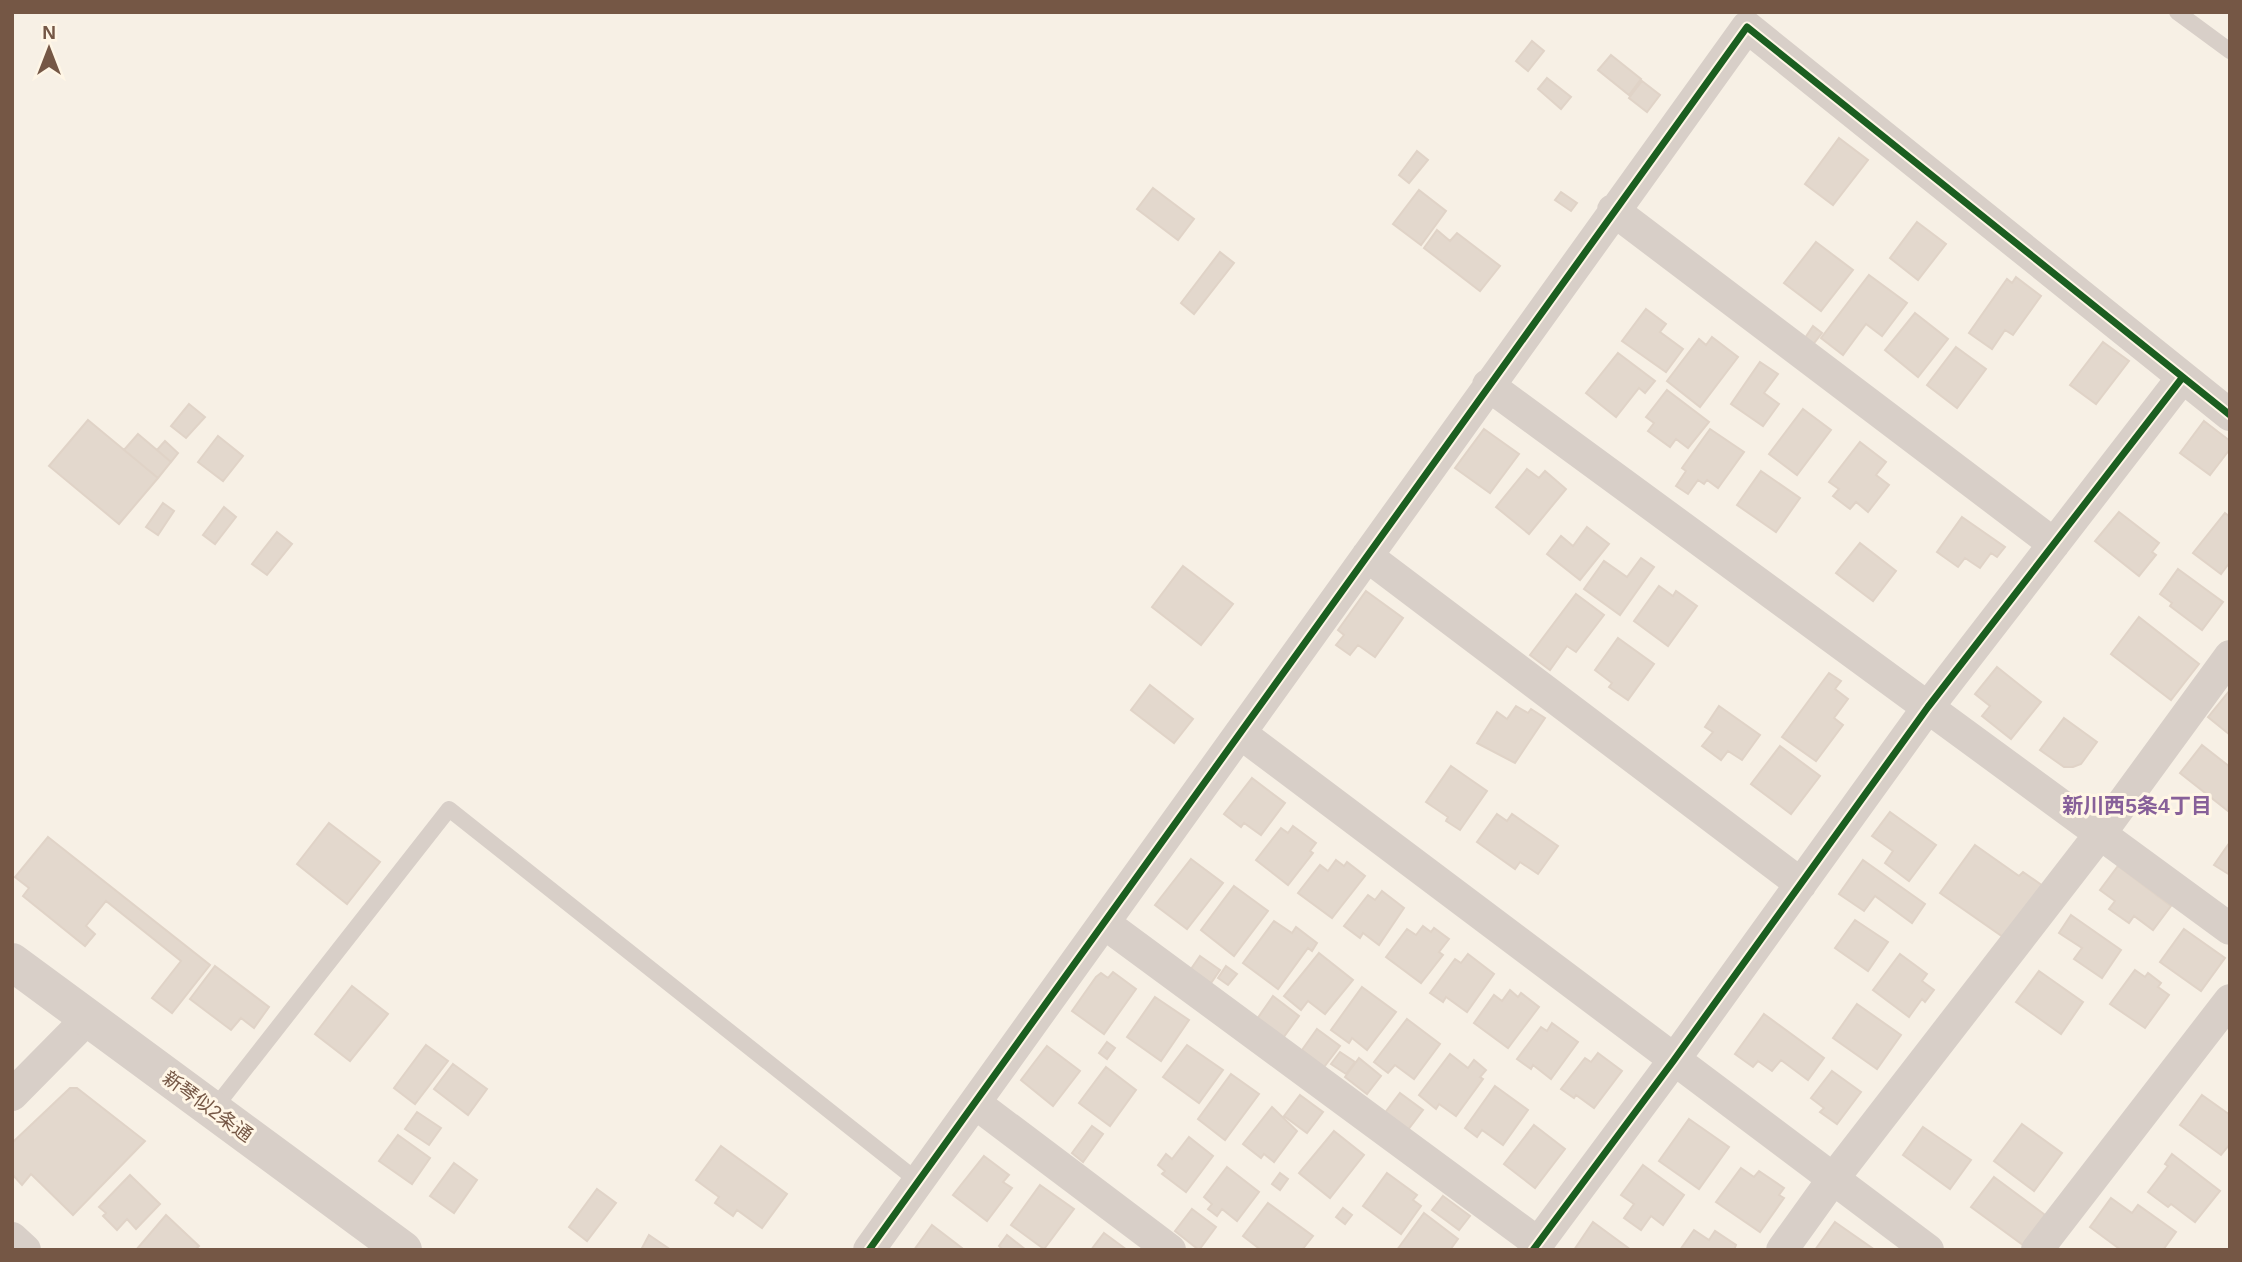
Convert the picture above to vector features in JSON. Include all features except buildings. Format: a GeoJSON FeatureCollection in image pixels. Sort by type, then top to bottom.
{"type":"FeatureCollection","features":[{"type":"Feature","properties":{"kind":"street"},"geometry":{"type":"LineString","coordinates":[[869,1250],[1747,27],[2230,415]]}},
{"type":"Feature","properties":{"kind":"street"},"geometry":{"type":"LineString","coordinates":[[1613,211],[2054,544]]}},
{"type":"Feature","properties":{"kind":"street"},"geometry":{"type":"LineString","coordinates":[[1104,923],[1535,1246],[1674,1060],[1928,708],[2182,378]]}},
{"type":"Feature","properties":{"kind":"street"},"geometry":{"type":"LineString","coordinates":[[1488,385],[2230,929]]}},
{"type":"Feature","properties":{"kind":"street"},"geometry":{"type":"LineString","coordinates":[[1367,556],[1801,884]]}},
{"type":"Feature","properties":{"kind":"street"},"geometry":{"type":"LineString","coordinates":[[1782,1250],[1833,1179],[2100,834],[2230,656]]}},
{"type":"Feature","properties":{"kind":"street"},"geometry":{"type":"LineString","coordinates":[[1240,733],[1928,1250]]}},
{"type":"Feature","properties":{"kind":"street","name":"新琴似2条通"},"geometry":{"type":"LineString","coordinates":[[12,962],[213,1110],[382,1244]]}},
{"type":"Feature","properties":{"kind":"street"},"geometry":{"type":"LineString","coordinates":[[2037,1250],[2230,1000]]}},
{"type":"Feature","properties":{"kind":"street"},"geometry":{"type":"LineString","coordinates":[[12,1095],[88,1018]]}},
{"type":"Feature","properties":{"kind":"street"},"geometry":{"type":"LineString","coordinates":[[975,1103],[1170,1250]]}},
{"type":"Feature","properties":{"kind":"street"},"geometry":{"type":"LineString","coordinates":[[12,1238],[25,1250]]}},
{"type":"Feature","properties":{"kind":"lane"},"geometry":{"type":"LineString","coordinates":[[2177,12],[2230,51]]}},
{"type":"Feature","properties":{"kind":"lane"},"geometry":{"type":"LineString","coordinates":[[213,1110],[449,809],[919,1182]]}},
{"type":"Feature","properties":{"kind":"cycle path"},"geometry":{"type":"LineString","coordinates":[[869,1250],[1747,27],[2230,415]]}},
{"type":"Feature","properties":{"kind":"cycle path"},"geometry":{"type":"LineString","coordinates":[[1533,1250],[1674,1060],[1928,707],[2182,378]]}},
{"type":"Feature","properties":{"kind":"district","name":"新川西5条4丁目"},"geometry":{"type":"Point","coordinates":[2137,806]}}]}
